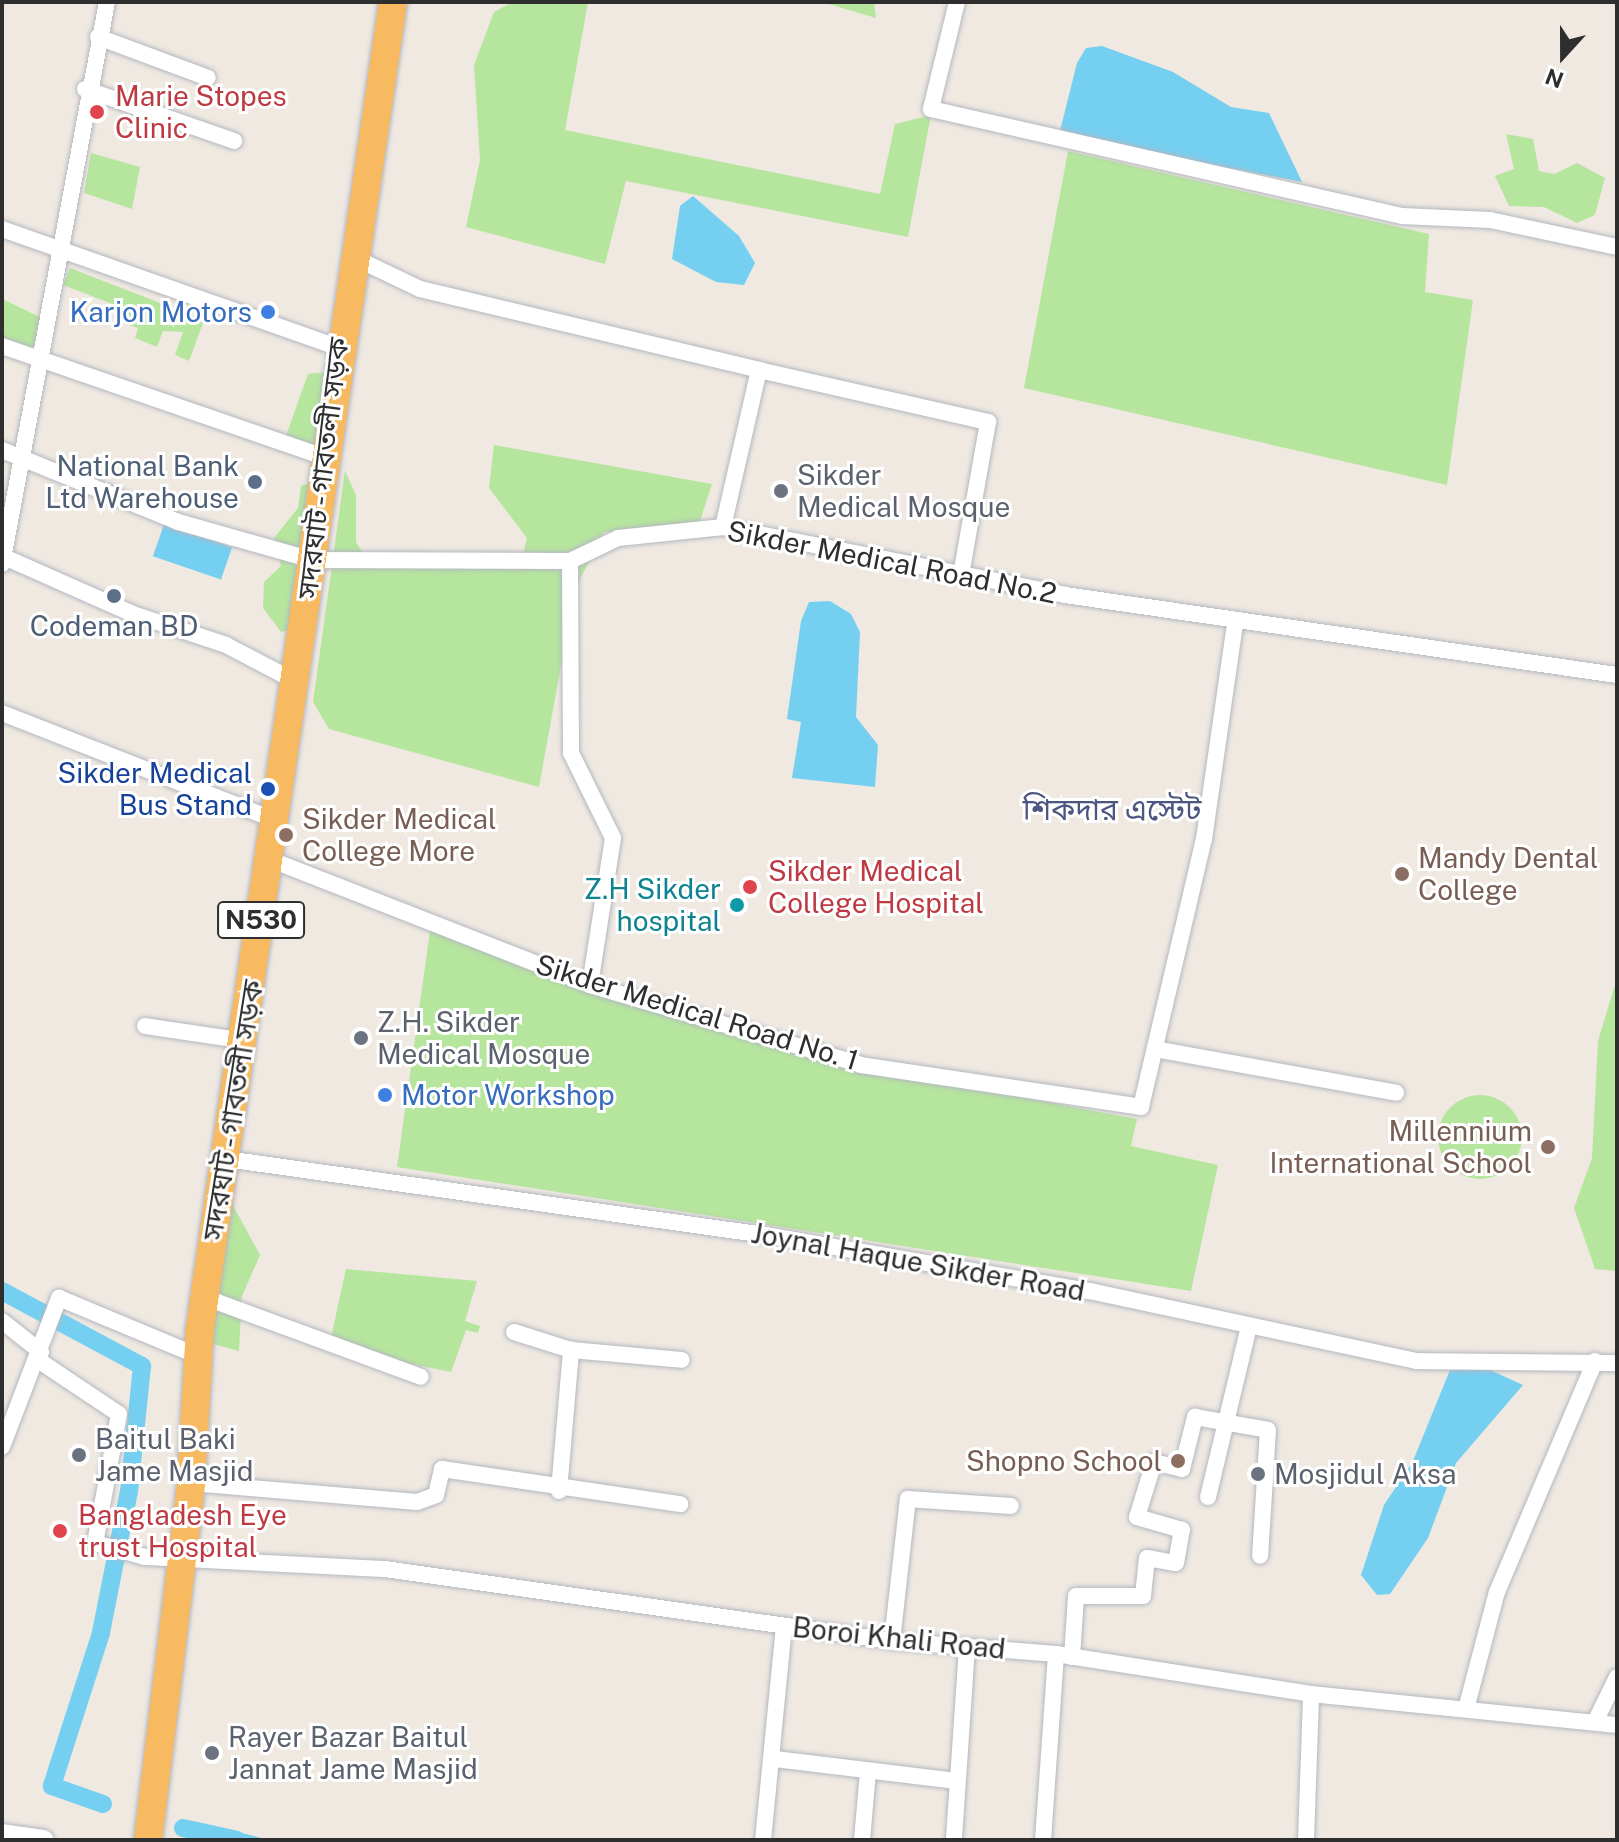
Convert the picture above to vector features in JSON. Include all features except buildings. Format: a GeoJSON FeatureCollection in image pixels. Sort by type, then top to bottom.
{"type":"FeatureCollection","features":[{"type":"Feature","properties":{"kind":"highway","name":"সদরঘাট - গাবতলী সড়ক"},"geometry":{"type":"LineString","coordinates":[[148,1840],[191,1483],[203,1296],[221,1159],[246,1041],[351,256],[393,2]]}},
{"type":"Feature","properties":{"kind":"street"},"geometry":{"type":"LineString","coordinates":[[107,2],[85,89],[57,251],[42,363],[3,559],[133,614],[226,645],[295,681]]}},
{"type":"Feature","properties":{"kind":"street"},"geometry":{"type":"LineString","coordinates":[[957,2],[931,109],[1402,216],[1490,220],[1617,247]]}},
{"type":"Feature","properties":{"kind":"street"},"geometry":{"type":"LineString","coordinates":[[98,37],[208,78]]}},
{"type":"Feature","properties":{"kind":"street"},"geometry":{"type":"LineString","coordinates":[[85,89],[234,141]]}},
{"type":"Feature","properties":{"kind":"street"},"geometry":{"type":"LineString","coordinates":[[2,229],[57,251],[339,348]]}},
{"type":"Feature","properties":{"kind":"street"},"geometry":{"type":"LineString","coordinates":[[351,256],[420,289],[988,422],[962,570]]}},
{"type":"Feature","properties":{"kind":"street"},"geometry":{"type":"LineString","coordinates":[[2,346],[42,363],[325,457]]}},
{"type":"Feature","properties":{"kind":"street"},"geometry":{"type":"LineString","coordinates":[[723,527],[759,370]]}},
{"type":"Feature","properties":{"kind":"street","name":"Sikder Medical Road No.2"},"geometry":{"type":"LineString","coordinates":[[2,450],[178,522],[312,560],[570,561],[618,538],[723,527],[1235,623],[1617,675]]}},
{"type":"Feature","properties":{"kind":"street"},"geometry":{"type":"LineString","coordinates":[[570,561],[571,753],[613,838],[590,985]]}},
{"type":"Feature","properties":{"kind":"street"},"geometry":{"type":"LineString","coordinates":[[1235,623],[1204,839],[1155,1049],[1396,1093]]}},
{"type":"Feature","properties":{"kind":"street"},"geometry":{"type":"LineString","coordinates":[[2,713],[275,820]]}},
{"type":"Feature","properties":{"kind":"street","name":"Sikder Medical Road No. 1"},"geometry":{"type":"LineString","coordinates":[[269,859],[590,985],[861,1065],[1141,1107],[1155,1049]]}},
{"type":"Feature","properties":{"kind":"street"},"geometry":{"type":"LineString","coordinates":[[145,1026],[246,1041]]}},
{"type":"Feature","properties":{"kind":"street","name":"Joynal Haque Sikder Road"},"geometry":{"type":"LineString","coordinates":[[221,1159],[765,1235],[1090,1291],[1416,1361],[1617,1363]]}},
{"type":"Feature","properties":{"kind":"street"},"geometry":{"type":"LineString","coordinates":[[203,1296],[421,1377]]}},
{"type":"Feature","properties":{"kind":"street"},"geometry":{"type":"LineString","coordinates":[[2,1447],[40,1356],[43,1332],[59,1298],[198,1356]]}},
{"type":"Feature","properties":{"kind":"street"},"geometry":{"type":"LineString","coordinates":[[2,1321],[40,1356]]}},
{"type":"Feature","properties":{"kind":"street"},"geometry":{"type":"LineString","coordinates":[[1208,1497],[1221,1422],[1249,1326]]}},
{"type":"Feature","properties":{"kind":"street"},"geometry":{"type":"LineString","coordinates":[[514,1332],[571,1350],[682,1360]]}},
{"type":"Feature","properties":{"kind":"street"},"geometry":{"type":"LineString","coordinates":[[559,1491],[571,1350]]}},
{"type":"Feature","properties":{"kind":"street","name":"Boroi Khali Road"},"geometry":{"type":"LineString","coordinates":[[40,1356],[119,1414],[95,1543],[145,1557],[181,1556],[385,1569],[892,1641],[1064,1656],[1311,1694],[1617,1725]]}},
{"type":"Feature","properties":{"kind":"street"},"geometry":{"type":"LineString","coordinates":[[1466,1709],[1497,1592],[1595,1361]]}},
{"type":"Feature","properties":{"kind":"street"},"geometry":{"type":"LineString","coordinates":[[1043,1840],[1064,1656],[1076,1596],[1143,1596],[1147,1558],[1176,1563],[1182,1530],[1137,1517],[1152,1465],[1182,1469],[1195,1417],[1268,1430],[1260,1556]]}},
{"type":"Feature","properties":{"kind":"street"},"geometry":{"type":"LineString","coordinates":[[191,1483],[417,1502],[436,1495],[442,1469],[559,1491],[680,1504]]}},
{"type":"Feature","properties":{"kind":"street"},"geometry":{"type":"LineString","coordinates":[[892,1641],[908,1499],[1011,1506]]}},
{"type":"Feature","properties":{"kind":"street"},"geometry":{"type":"LineString","coordinates":[[763,1840],[775,1759],[784,1626]]}},
{"type":"Feature","properties":{"kind":"street"},"geometry":{"type":"LineString","coordinates":[[954,1838],[967,1647]]}},
{"type":"Feature","properties":{"kind":"street"},"geometry":{"type":"LineString","coordinates":[[1595,1722],[1617,1677]]}},
{"type":"Feature","properties":{"kind":"street"},"geometry":{"type":"LineString","coordinates":[[1306,1840],[1311,1694]]}},
{"type":"Feature","properties":{"kind":"street"},"geometry":{"type":"LineString","coordinates":[[775,1759],[957,1781]]}},
{"type":"Feature","properties":{"kind":"street"},"geometry":{"type":"LineString","coordinates":[[862,1840],[868,1772]]}},
{"type":"Feature","properties":{"kind":"street"},"geometry":{"type":"LineString","coordinates":[[2,1834],[44,1840]]}},
{"type":"Feature","properties":{"kind":"green space"},"geometry":{"type":"Polygon","coordinates":[[[513,2],[588,2],[565,130],[880,194],[895,124],[931,115],[908,237],[626,181],[605,264],[466,227],[480,160],[474,65],[494,12],[513,2]]]}},
{"type":"Feature","properties":{"kind":"green space"},"geometry":{"type":"Polygon","coordinates":[[[822,2],[874,2],[876,18],[822,2]]]}},
{"type":"Feature","properties":{"kind":"green space"},"geometry":{"type":"Polygon","coordinates":[[[1506,134],[1533,139],[1539,171],[1554,174],[1577,163],[1605,178],[1595,215],[1577,223],[1544,207],[1509,206],[1495,176],[1514,169],[1506,134]]]}},
{"type":"Feature","properties":{"kind":"green space"},"geometry":{"type":"Polygon","coordinates":[[[1068,151],[1429,234],[1425,292],[1473,300],[1447,485],[1024,388],[1068,151]]]}},
{"type":"Feature","properties":{"kind":"green space"},"geometry":{"type":"Polygon","coordinates":[[[91,153],[140,167],[132,209],[84,193],[91,153]]]}},
{"type":"Feature","properties":{"kind":"green space"},"geometry":{"type":"Polygon","coordinates":[[[70,268],[204,320],[189,361],[175,355],[183,332],[163,331],[157,347],[135,338],[138,328],[124,323],[128,310],[63,285],[70,268]]]}},
{"type":"Feature","properties":{"kind":"green space"},"geometry":{"type":"Polygon","coordinates":[[[2,299],[44,319],[36,356],[2,342],[2,299]]]}},
{"type":"Feature","properties":{"kind":"green space"},"geometry":{"type":"Polygon","coordinates":[[[327,372],[331,388],[314,448],[283,444],[308,374],[327,372]]]}},
{"type":"Feature","properties":{"kind":"green space"},"geometry":{"type":"Polygon","coordinates":[[[494,445],[712,484],[699,524],[604,532],[575,589],[539,787],[329,729],[313,702],[345,471],[356,495],[356,542],[366,559],[520,568],[527,538],[489,488],[494,445]]]}},
{"type":"Feature","properties":{"kind":"green space"},"geometry":{"type":"Polygon","coordinates":[[[321,479],[299,628],[281,632],[263,608],[264,582],[281,566],[274,538],[298,508],[301,486],[321,479]]]}},
{"type":"Feature","properties":{"kind":"green space"},"geometry":{"type":"Polygon","coordinates":[[[430,931],[546,974],[964,1087],[1137,1119],[1131,1146],[1218,1165],[1191,1291],[397,1167],[430,931]]]}},
{"type":"Feature","properties":{"kind":"green space"},"geometry":{"type":"Polygon","coordinates":[[[1617,978],[1617,1271],[1595,1269],[1574,1208],[1592,1158],[1598,1041],[1617,978]]]}},
{"type":"Feature","properties":{"kind":"green space"},"geometry":{"type":"Polygon","coordinates":[[[1480,1095],[1503,1102],[1515,1114],[1522,1137],[1515,1160],[1503,1172],[1480,1179],[1457,1172],[1445,1160],[1438,1137],[1445,1114],[1457,1102],[1480,1095]]]}},
{"type":"Feature","properties":{"kind":"green space"},"geometry":{"type":"Polygon","coordinates":[[[223,1187],[260,1255],[242,1296],[239,1351],[206,1342],[223,1187]]]}},
{"type":"Feature","properties":{"kind":"green space"},"geometry":{"type":"Polygon","coordinates":[[[346,1269],[477,1281],[465,1321],[480,1326],[478,1333],[466,1330],[451,1372],[329,1347],[346,1269]]]}},
{"type":"Feature","properties":{"kind":"water"},"geometry":{"type":"Polygon","coordinates":[[[1102,46],[1173,72],[1231,107],[1269,113],[1302,182],[1059,135],[1077,63],[1086,48],[1102,46]]]}},
{"type":"Feature","properties":{"kind":"water"},"geometry":{"type":"Polygon","coordinates":[[[693,196],[739,236],[755,263],[744,285],[716,282],[672,259],[680,206],[693,196]]]}},
{"type":"Feature","properties":{"kind":"water"},"geometry":{"type":"Polygon","coordinates":[[[164,524],[232,547],[221,580],[153,556],[164,524]]]}},
{"type":"Feature","properties":{"kind":"water"},"geometry":{"type":"Polygon","coordinates":[[[830,601],[851,614],[860,632],[856,717],[878,745],[875,787],[792,778],[801,722],[787,719],[801,621],[809,602],[830,601]]]}},
{"type":"Feature","properties":{"kind":"water"},"geometry":{"type":"Polygon","coordinates":[[[1475,1363],[1523,1385],[1456,1463],[1428,1538],[1390,1594],[1377,1595],[1361,1575],[1384,1505],[1413,1461],[1450,1370],[1475,1363]]]}},
{"type":"Feature","properties":{"kind":"water"},"geometry":{"type":"Polygon","coordinates":[[[210,1834],[246,1834],[269,1840],[210,1834]]]}},
{"type":"Feature","properties":{"kind":"waterway"},"geometry":{"type":"LineString","coordinates":[[2,1291],[142,1366],[129,1491],[101,1633],[52,1786],[103,1804]]}},
{"type":"Feature","properties":{"kind":"waterway"},"geometry":{"type":"LineString","coordinates":[[183,1828],[237,1840]]}},
{"type":"Feature","properties":{"kind":"place","name":"Marie Stopes Clinic"},"geometry":{"type":"Point","coordinates":[97,112]}},
{"type":"Feature","properties":{"kind":"place","name":"Karjon Motors"},"geometry":{"type":"Point","coordinates":[268,312]}},
{"type":"Feature","properties":{"kind":"place","name":"National Bank Ltd Warehouse"},"geometry":{"type":"Point","coordinates":[255,482]}},
{"type":"Feature","properties":{"kind":"place","name":"Sikder Medical Mosque"},"geometry":{"type":"Point","coordinates":[781,491]}},
{"type":"Feature","properties":{"kind":"place","name":"Codeman BD"},"geometry":{"type":"Point","coordinates":[114,596]}},
{"type":"Feature","properties":{"kind":"place","name":"Sikder Medical Bus Stand"},"geometry":{"type":"Point","coordinates":[268,789]}},
{"type":"Feature","properties":{"kind":"place","name":"Sikder Medical College More"},"geometry":{"type":"Point","coordinates":[286,835]}},
{"type":"Feature","properties":{"kind":"place","name":"Mandy Dental College"},"geometry":{"type":"Point","coordinates":[1402,874]}},
{"type":"Feature","properties":{"kind":"place","name":"Sikder Medical College Hospital"},"geometry":{"type":"Point","coordinates":[750,887]}},
{"type":"Feature","properties":{"kind":"place","name":"Z.H Sikder hospital"},"geometry":{"type":"Point","coordinates":[737,905]}},
{"type":"Feature","properties":{"kind":"place","name":"Z.H. Sikder Medical Mosque"},"geometry":{"type":"Point","coordinates":[361,1038]}},
{"type":"Feature","properties":{"kind":"place","name":"Motor Workshop"},"geometry":{"type":"Point","coordinates":[385,1095]}},
{"type":"Feature","properties":{"kind":"place","name":"Millennium International School"},"geometry":{"type":"Point","coordinates":[1548,1147]}},
{"type":"Feature","properties":{"kind":"place","name":"Baitul Baki Jame Masjid"},"geometry":{"type":"Point","coordinates":[79,1455]}},
{"type":"Feature","properties":{"kind":"place","name":"Shopno School"},"geometry":{"type":"Point","coordinates":[1178,1461]}},
{"type":"Feature","properties":{"kind":"place","name":"Mosjidul Aksa"},"geometry":{"type":"Point","coordinates":[1258,1474]}},
{"type":"Feature","properties":{"kind":"place","name":"Bangladesh Eye trust Hospital"},"geometry":{"type":"Point","coordinates":[60,1531]}},
{"type":"Feature","properties":{"kind":"place","name":"Rayer Bazar Baitul Jannat Jame Masjid"},"geometry":{"type":"Point","coordinates":[212,1753]}},
{"type":"Feature","properties":{"kind":"district","name":"শিকদার এস্টেট"},"geometry":{"type":"Point","coordinates":[1112,809]}}]}
